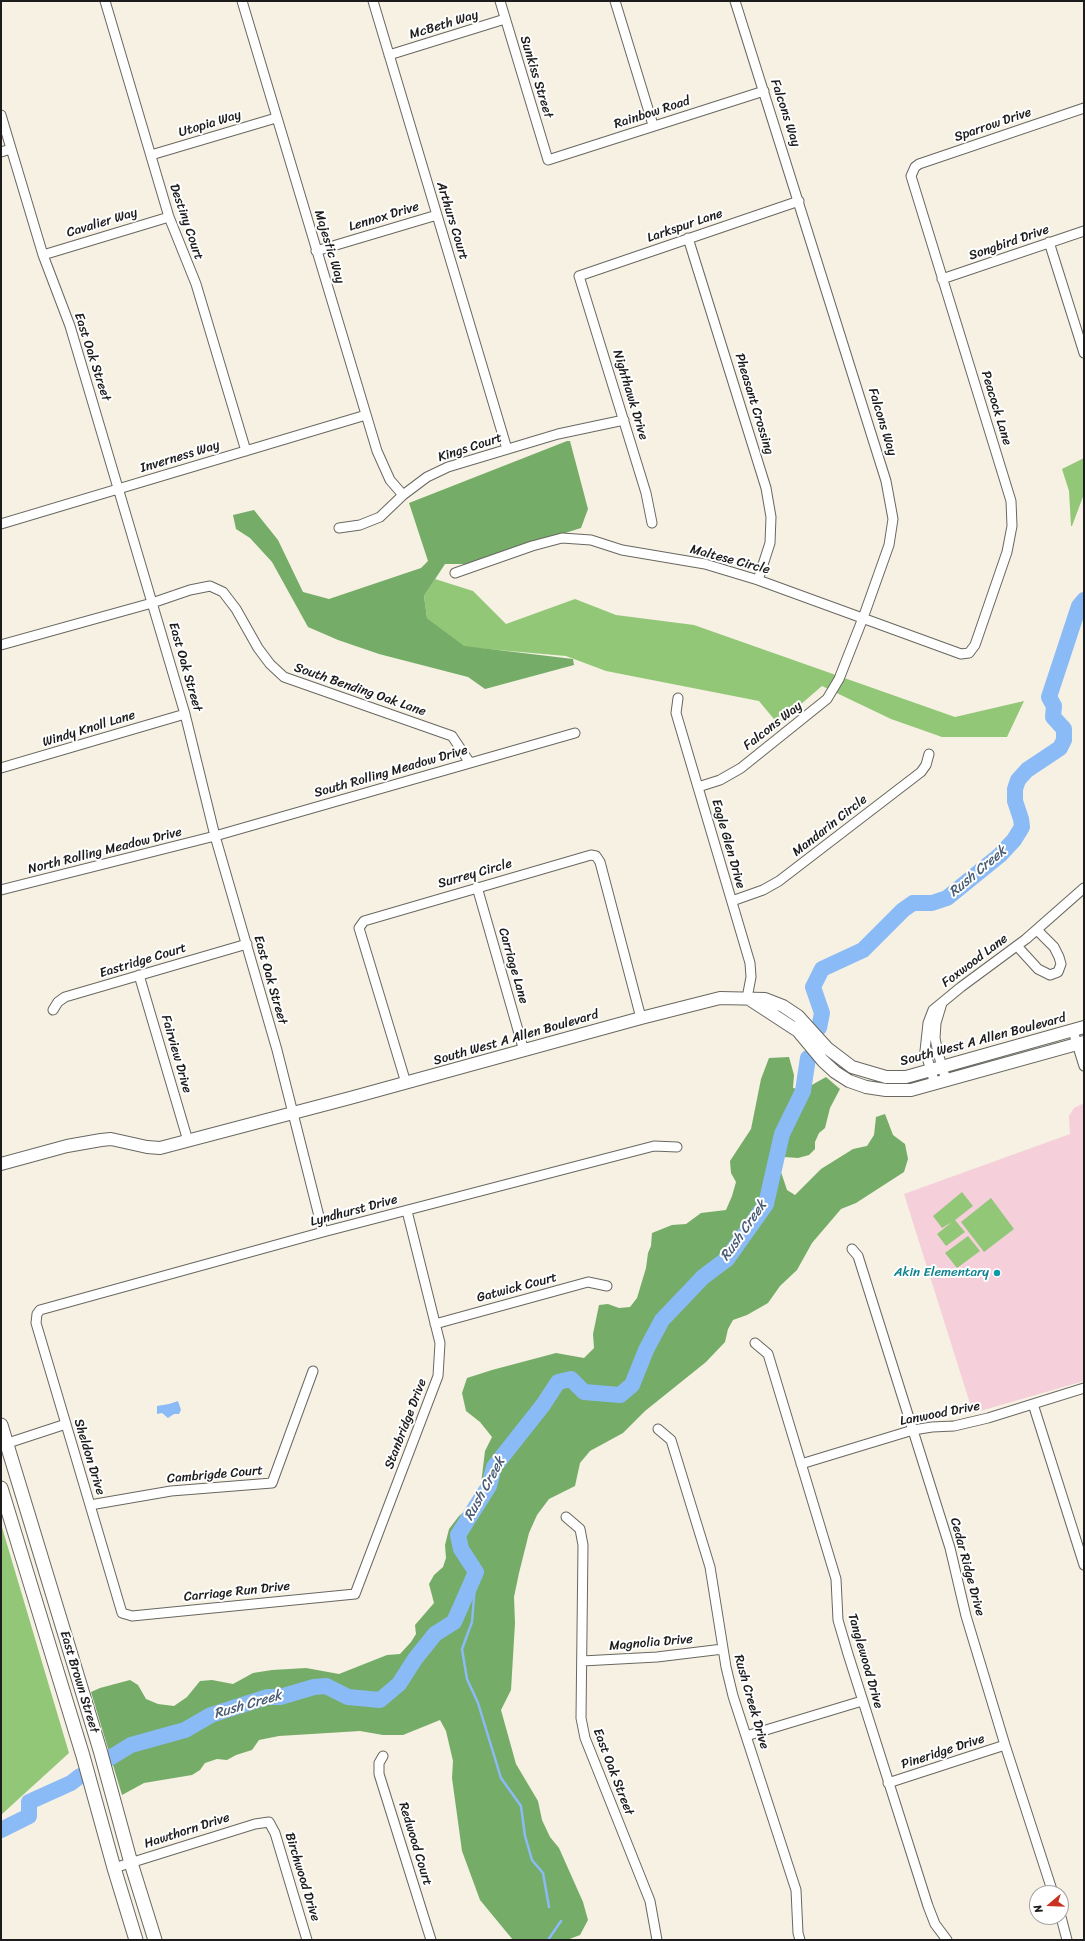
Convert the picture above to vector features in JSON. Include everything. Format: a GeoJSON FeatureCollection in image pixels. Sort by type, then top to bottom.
{"type":"FeatureCollection","features":[{"type":"Feature","properties":{"kind":"main road","name":"East Brown Street"},"geometry":{"type":"LineString","coordinates":[[1,1425],[4,1444],[100,1750],[131,1863],[155,1940]]}},
{"type":"Feature","properties":{"kind":"main road","name":"East Brown Street"},"geometry":{"type":"LineString","coordinates":[[1,1488],[83,1756],[114,1868],[136,1940]]}},
{"type":"Feature","properties":{"kind":"street","name":"Destiny Court"},"geometry":{"type":"LineString","coordinates":[[105,1],[169,217],[196,284],[246,451]]}},
{"type":"Feature","properties":{"kind":"street","name":"Majestic Way"},"geometry":{"type":"LineString","coordinates":[[242,1],[316,251],[382,465],[390,480],[403,495]]}},
{"type":"Feature","properties":{"kind":"street","name":"Arthurs Court"},"geometry":{"type":"LineString","coordinates":[[373,1],[507,449]]}},
{"type":"Feature","properties":{"kind":"street","name":"Sunkiss Street"},"geometry":{"type":"LineString","coordinates":[[500,1],[548,160]]}},
{"type":"Feature","properties":{"kind":"street"},"geometry":{"type":"LineString","coordinates":[[614,1],[654,125]]}},
{"type":"Feature","properties":{"kind":"street","name":"Falcons Way"},"geometry":{"type":"LineString","coordinates":[[698,787],[720,780],[741,768],[827,699],[839,679],[863,618],[890,538],[892,519],[890,494],[735,1]]}},
{"type":"Feature","properties":{"kind":"street","name":"McBeth Way"},"geometry":{"type":"LineString","coordinates":[[389,55],[506,20]]}},
{"type":"Feature","properties":{"kind":"street","name":"Rainbow Road"},"geometry":{"type":"LineString","coordinates":[[548,160],[764,90]]}},
{"type":"Feature","properties":{"kind":"street","name":"Sparrow Drive"},"geometry":{"type":"LineString","coordinates":[[912,171],[919,164],[1084,108]]}},
{"type":"Feature","properties":{"kind":"street","name":"East Oak Street"},"geometry":{"type":"LineString","coordinates":[[1,115],[43,255],[70,326],[185,714],[215,836],[277,1050],[323,1232]]}},
{"type":"Feature","properties":{"kind":"street","name":"Utopia Way"},"geometry":{"type":"LineString","coordinates":[[151,155],[276,118]]}},
{"type":"Feature","properties":{"kind":"street"},"geometry":{"type":"LineString","coordinates":[[1,152],[11,149]]}},
{"type":"Feature","properties":{"kind":"street","name":"Peacock Lane"},"geometry":{"type":"LineString","coordinates":[[912,171],[911,181],[1009,491],[1012,513],[1012,526],[1007,552],[975,645],[969,653]]}},
{"type":"Feature","properties":{"kind":"street","name":"Larkspur Lane"},"geometry":{"type":"LineString","coordinates":[[579,276],[799,201]]}},
{"type":"Feature","properties":{"kind":"street","name":"Lennox Drive"},"geometry":{"type":"LineString","coordinates":[[316,251],[437,215]]}},
{"type":"Feature","properties":{"kind":"street","name":"Cavalier Way"},"geometry":{"type":"LineString","coordinates":[[43,255],[169,217]]}},
{"type":"Feature","properties":{"kind":"street","name":"Songbird Drive"},"geometry":{"type":"LineString","coordinates":[[942,279],[1084,231]]}},
{"type":"Feature","properties":{"kind":"street","name":"Pheasant Crossing"},"geometry":{"type":"LineString","coordinates":[[688,238],[766,488],[771,517],[770,543],[758,580]]}},
{"type":"Feature","properties":{"kind":"street"},"geometry":{"type":"LineString","coordinates":[[1049,242],[1084,353]]}},
{"type":"Feature","properties":{"kind":"street","name":"Nighthawk Drive"},"geometry":{"type":"LineString","coordinates":[[579,276],[646,493],[652,523]]}},
{"type":"Feature","properties":{"kind":"street","name":"Inverness Way"},"geometry":{"type":"LineString","coordinates":[[1,524],[366,415]]}},
{"type":"Feature","properties":{"kind":"street","name":"Kings Court"},"geometry":{"type":"LineString","coordinates":[[338,528],[360,525],[380,517],[403,495],[427,477],[448,467],[558,434],[624,420]]}},
{"type":"Feature","properties":{"kind":"street","name":"Maltese Circle"},"geometry":{"type":"LineString","coordinates":[[455,573],[532,546],[562,538],[591,540],[622,550],[704,564],[758,580],[961,654],[969,653]]}},
{"type":"Feature","properties":{"kind":"street","name":"South Bending Oak Lane"},"geometry":{"type":"LineString","coordinates":[[1,645],[152,603],[190,590],[210,586],[223,592],[236,610],[258,648],[270,664],[284,677],[452,736],[470,763]]}},
{"type":"Feature","properties":{"kind":"street","name":"Eagle Glen Drive"},"geometry":{"type":"LineString","coordinates":[[678,698],[676,713],[750,963],[751,977],[747,998]]}},
{"type":"Feature","properties":{"kind":"street","name":"Windy Knoll Lane"},"geometry":{"type":"LineString","coordinates":[[1,768],[185,714]]}},
{"type":"Feature","properties":{"kind":"street","name":"South Rolling Meadow Drive"},"geometry":{"type":"LineString","coordinates":[[215,836],[575,733]]}},
{"type":"Feature","properties":{"kind":"street","name":"Mandarin Circle"},"geometry":{"type":"LineString","coordinates":[[732,901],[763,890],[779,881],[921,772],[926,765],[929,754]]}},
{"type":"Feature","properties":{"kind":"street","name":"North Rolling Meadow Drive"},"geometry":{"type":"LineString","coordinates":[[1,890],[215,836]]}},
{"type":"Feature","properties":{"kind":"street","name":"Surrey Circle"},"geometry":{"type":"LineString","coordinates":[[406,1083],[359,928],[364,921],[591,855],[596,856],[600,862],[641,1018]]}},
{"type":"Feature","properties":{"kind":"street","name":"Carriage Lane"},"geometry":{"type":"LineString","coordinates":[[477,887],[524,1051]]}},
{"type":"Feature","properties":{"kind":"street","name":"Foxwood Lane"},"geometry":{"type":"LineString","coordinates":[[941,1082],[936,1070],[935,1038],[936,1023],[942,1003],[960,987],[1037,930],[1084,888]]}},
{"type":"Feature","properties":{"kind":"street"},"geometry":{"type":"LineString","coordinates":[[1017,946],[1038,969],[1050,975],[1058,972],[1060,964],[1059,957],[1054,947],[1037,930]]}},
{"type":"Feature","properties":{"kind":"street","name":"Eastridge Court"},"geometry":{"type":"LineString","coordinates":[[53,1010],[58,1002],[65,997],[247,944]]}},
{"type":"Feature","properties":{"kind":"street","name":"Fairview Drive"},"geometry":{"type":"LineString","coordinates":[[139,975],[188,1141]]}},
{"type":"Feature","properties":{"kind":"street","name":"South West A Allen Boulevard"},"geometry":{"type":"LineString","coordinates":[[1,1164],[67,1146],[101,1140],[111,1139],[147,1147],[160,1148],[406,1083],[710,999],[731,997],[771,1000],[793,1012],[806,1022],[827,1048],[852,1067],[886,1077],[906,1077],[936,1070],[1078,1029]]}},
{"type":"Feature","properties":{"kind":"street"},"geometry":{"type":"LineString","coordinates":[[747,998],[798,1031],[823,1062],[835,1072],[849,1081],[866,1087],[886,1090],[911,1090],[1081,1043]]}},
{"type":"Feature","properties":{"kind":"street"},"geometry":{"type":"LineString","coordinates":[[1078,1029],[1084,1066]]}},
{"type":"Feature","properties":{"kind":"street","name":"Lyndhurst Drive"},"geometry":{"type":"LineString","coordinates":[[40,1310],[323,1232],[654,1146],[677,1147]]}},
{"type":"Feature","properties":{"kind":"street","name":"Stanbridge Drive"},"geometry":{"type":"LineString","coordinates":[[355,1594],[438,1376],[440,1343],[407,1211]]}},
{"type":"Feature","properties":{"kind":"street","name":"Cedar Ridge Drive"},"geometry":{"type":"LineString","coordinates":[[852,1249],[858,1256],[950,1548],[966,1616],[1005,1745],[1050,1885]]}},
{"type":"Feature","properties":{"kind":"street","name":"Gatwick Court"},"geometry":{"type":"LineString","coordinates":[[435,1324],[588,1282],[607,1286]]}},
{"type":"Feature","properties":{"kind":"street","name":"Sheldon Drive"},"geometry":{"type":"LineString","coordinates":[[40,1310],[37,1314],[36,1323],[122,1613]]}},
{"type":"Feature","properties":{"kind":"street","name":"Tanglewood Drive"},"geometry":{"type":"LineString","coordinates":[[755,1343],[768,1354],[836,1579],[838,1620],[862,1701],[928,1906],[935,1924],[947,1940]]}},
{"type":"Feature","properties":{"kind":"street","name":"Cambrigde Court"},"geometry":{"type":"LineString","coordinates":[[90,1505],[171,1491],[272,1483],[313,1371]]}},
{"type":"Feature","properties":{"kind":"street","name":"Lanwood Drive"},"geometry":{"type":"LineString","coordinates":[[801,1464],[913,1430],[960,1424],[988,1418],[1084,1388]]}},
{"type":"Feature","properties":{"kind":"street"},"geometry":{"type":"LineString","coordinates":[[1033,1404],[1084,1564]]}},
{"type":"Feature","properties":{"kind":"street"},"geometry":{"type":"LineString","coordinates":[[4,1444],[66,1424]]}},
{"type":"Feature","properties":{"kind":"street","name":"Rush Creek Drive"},"geometry":{"type":"LineString","coordinates":[[658,1429],[671,1440],[708,1560],[723,1649],[733,1696],[796,1890],[798,1933],[800,1940]]}},
{"type":"Feature","properties":{"kind":"street","name":"East Oak Street"},"geometry":{"type":"LineString","coordinates":[[566,1517],[580,1529],[583,1545],[581,1718],[585,1738],[650,1901],[657,1940]]}},
{"type":"Feature","properties":{"kind":"street","name":"Carriage Run Drive"},"geometry":{"type":"LineString","coordinates":[[122,1613],[132,1616],[355,1594]]}},
{"type":"Feature","properties":{"kind":"street","name":"Magnolia Drive"},"geometry":{"type":"LineString","coordinates":[[582,1661],[657,1656],[723,1649]]}},
{"type":"Feature","properties":{"kind":"street"},"geometry":{"type":"LineString","coordinates":[[746,1736],[862,1701]]}},
{"type":"Feature","properties":{"kind":"street","name":"Pineridge Drive"},"geometry":{"type":"LineString","coordinates":[[888,1783],[1005,1745]]}},
{"type":"Feature","properties":{"kind":"street","name":"Redwood Court"},"geometry":{"type":"LineString","coordinates":[[383,1756],[379,1763],[379,1774],[431,1940]]}},
{"type":"Feature","properties":{"kind":"street","name":"Hawthorn Drive"},"geometry":{"type":"LineString","coordinates":[[114,1868],[255,1824],[269,1822]]}},
{"type":"Feature","properties":{"kind":"street","name":"Birchwood Drive"},"geometry":{"type":"LineString","coordinates":[[269,1822],[275,1833],[307,1940]]}},
{"type":"Feature","properties":{"kind":"street"},"geometry":{"type":"LineString","coordinates":[[1063,1925],[1067,1940]]}},
{"type":"Feature","properties":{"kind":"shaded area"},"geometry":{"type":"Polygon","coordinates":[[[1084,1103],[1084,1381],[973,1413],[904,1194],[1070,1134],[1069,1116],[1074,1108],[1084,1103]]]}},
{"type":"Feature","properties":{"kind":"green space"},"geometry":{"type":"Polygon","coordinates":[[[570,441],[588,509],[581,528],[467,564],[445,564],[424,596],[427,618],[464,646],[573,659],[574,665],[485,689],[468,677],[379,654],[338,640],[308,627],[272,562],[250,538],[236,529],[233,515],[254,510],[278,540],[303,592],[329,599],[421,568],[428,561],[409,503],[570,441]]]}},
{"type":"Feature","properties":{"kind":"green space"},"geometry":{"type":"Polygon","coordinates":[[[1084,458],[1084,494],[1071,526],[1069,491],[1062,469],[1084,458]]]}},
{"type":"Feature","properties":{"kind":"green space"},"geometry":{"type":"Polygon","coordinates":[[[435,579],[473,591],[506,624],[575,599],[616,615],[694,625],[955,717],[1024,701],[1007,737],[942,737],[891,719],[822,686],[778,724],[759,701],[606,671],[566,656],[464,647],[427,618],[424,596],[435,579]]]}},
{"type":"Feature","properties":{"kind":"green space"},"geometry":{"type":"Polygon","coordinates":[[[789,1057],[794,1075],[793,1088],[803,1090],[826,1077],[840,1089],[830,1108],[825,1128],[819,1133],[815,1142],[815,1149],[809,1155],[798,1158],[784,1157],[780,1169],[787,1190],[795,1195],[821,1169],[853,1149],[867,1146],[874,1135],[876,1117],[885,1114],[893,1135],[905,1144],[908,1159],[904,1172],[856,1203],[841,1209],[812,1243],[797,1270],[780,1286],[768,1303],[747,1315],[733,1320],[728,1329],[725,1342],[706,1362],[645,1411],[623,1433],[590,1451],[580,1463],[575,1486],[549,1499],[537,1515],[529,1533],[519,1573],[514,1597],[515,1623],[511,1690],[501,1710],[516,1764],[538,1801],[542,1820],[550,1837],[559,1848],[583,1902],[588,1920],[580,1935],[567,1940],[513,1940],[480,1900],[462,1851],[452,1778],[453,1761],[446,1731],[440,1720],[403,1735],[383,1735],[360,1731],[279,1736],[259,1740],[252,1750],[236,1755],[227,1760],[217,1759],[205,1763],[200,1770],[192,1775],[144,1783],[122,1795],[91,1692],[130,1680],[138,1685],[146,1699],[158,1704],[174,1706],[187,1697],[200,1681],[212,1680],[233,1684],[253,1673],[272,1670],[306,1668],[339,1674],[387,1655],[400,1654],[411,1642],[416,1634],[415,1625],[434,1603],[429,1584],[434,1575],[443,1567],[446,1558],[445,1545],[449,1529],[459,1516],[474,1503],[481,1484],[485,1451],[492,1437],[480,1422],[466,1411],[462,1393],[467,1378],[556,1353],[584,1358],[594,1348],[593,1334],[599,1305],[608,1304],[619,1308],[630,1307],[637,1298],[646,1268],[648,1253],[651,1246],[652,1233],[672,1225],[686,1224],[701,1213],[726,1210],[736,1182],[731,1173],[730,1161],[751,1129],[761,1079],[769,1058],[789,1057]]]}},
{"type":"Feature","properties":{"kind":"green space"},"geometry":{"type":"Polygon","coordinates":[[[962,1192],[973,1206],[955,1220],[965,1232],[946,1246],[937,1234],[952,1222],[942,1228],[933,1216],[962,1192]]]}},
{"type":"Feature","properties":{"kind":"green space"},"geometry":{"type":"Polygon","coordinates":[[[991,1198],[1014,1229],[984,1252],[961,1222],[991,1198]]]}},
{"type":"Feature","properties":{"kind":"green space"},"geometry":{"type":"Polygon","coordinates":[[[968,1236],[980,1251],[957,1268],[945,1253],[968,1236]]]}},
{"type":"Feature","properties":{"kind":"green space"},"geometry":{"type":"Polygon","coordinates":[[[1,1524],[69,1753],[1,1815],[1,1524]]]}},
{"type":"Feature","properties":{"kind":"water"},"geometry":{"type":"Polygon","coordinates":[[[178,1401],[181,1410],[179,1414],[174,1414],[168,1418],[162,1413],[157,1414],[157,1406],[178,1401]]]}},
{"type":"Feature","properties":{"kind":"waterway","name":"Rush Creek"},"geometry":{"type":"LineString","coordinates":[[819,1028],[822,1013],[813,987],[822,969],[863,950],[903,910],[913,903],[932,903],[947,898],[1000,855],[1014,840],[1022,827],[1015,801],[1015,789],[1018,780],[1027,770],[1060,748],[1064,740],[1064,729],[1053,717],[1054,706],[1049,697],[1079,606],[1084,600]]}},
{"type":"Feature","properties":{"kind":"waterway","name":"Rush Creek"},"geometry":{"type":"LineString","coordinates":[[108,1759],[131,1745],[185,1730],[211,1715],[267,1697],[280,1697],[314,1687],[326,1686],[348,1697],[380,1700],[399,1684],[415,1659],[435,1634],[454,1622],[476,1572],[461,1549],[458,1535],[489,1486],[494,1467],[543,1405],[558,1382],[571,1379],[584,1392],[620,1395],[632,1385],[646,1350],[662,1320],[703,1277],[727,1259],[766,1204],[782,1134],[803,1091],[808,1058]]}},
{"type":"Feature","properties":{"kind":"waterway"},"geometry":{"type":"LineString","coordinates":[[476,1572],[472,1622],[462,1649],[467,1679],[478,1703],[501,1778],[521,1806],[525,1836],[532,1860],[543,1873],[549,1907]]}},
{"type":"Feature","properties":{"kind":"waterway","name":"Rush Creek"},"geometry":{"type":"LineString","coordinates":[[1,1830],[29,1816],[29,1802],[71,1783],[80,1776]]}},
{"type":"Feature","properties":{"kind":"waterway"},"geometry":{"type":"LineString","coordinates":[[548,1940],[561,1921]]}},
{"type":"Feature","properties":{"kind":"place","name":"Akin Elementary"},"geometry":{"type":"Point","coordinates":[997,1273]}}]}
